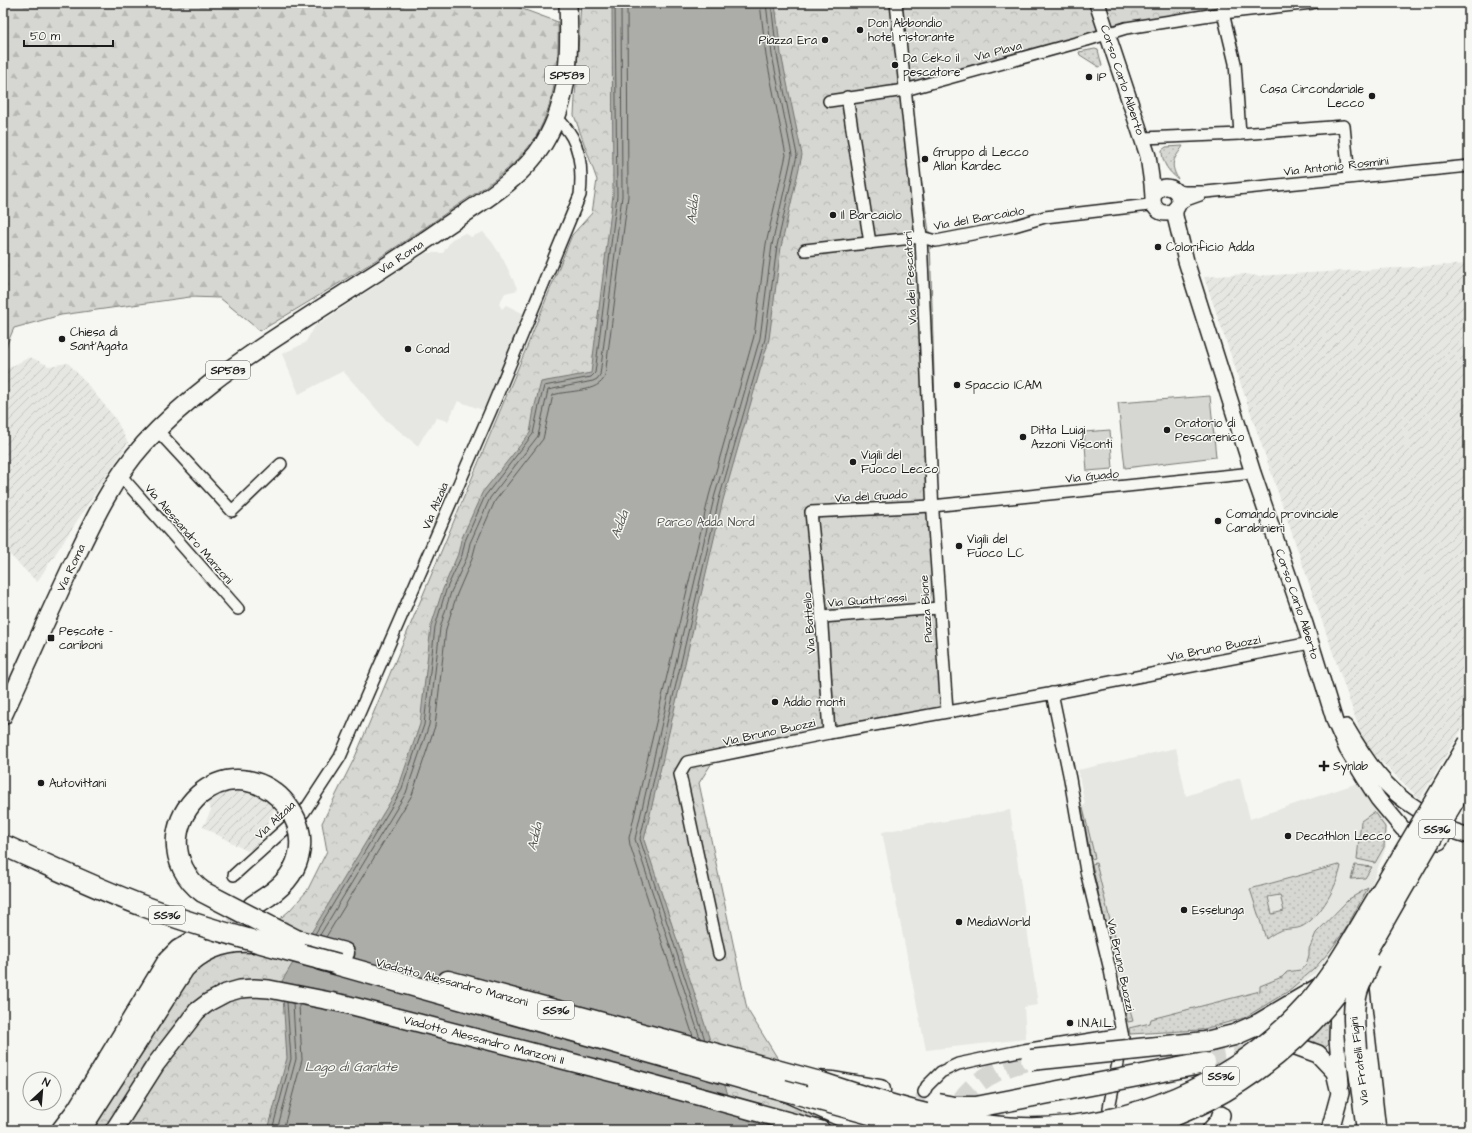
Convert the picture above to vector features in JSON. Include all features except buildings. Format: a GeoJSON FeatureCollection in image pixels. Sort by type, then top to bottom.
{"type":"FeatureCollection","features":[{"type":"Feature","properties":{"kind":"highway","name":"SS36"},"geometry":{"type":"LineString","coordinates":[[816,1081],[870,1099],[968,1123],[1020,1128],[1063,1126],[1094,1122],[1149,1108],[1200,1087],[1221,1076],[1267,1043],[1289,1023],[1320,988],[1344,954],[1469,743]]}},
{"type":"Feature","properties":{"kind":"highway","name":"SS36"},"geometry":{"type":"LineString","coordinates":[[1132,1130],[1154,1124],[1188,1110],[1216,1097],[1247,1078],[1276,1056],[1324,1009],[1365,952],[1469,775]]}},
{"type":"Feature","properties":{"kind":"highway"},"geometry":{"type":"LineString","coordinates":[[260,901],[279,889],[287,880],[297,860],[300,849],[300,837],[294,815],[280,797],[260,785],[237,781],[222,783],[211,787],[201,793],[193,801],[184,814],[180,824],[177,835],[177,847],[183,869],[192,882],[203,892],[296,940]]}},
{"type":"Feature","properties":{"kind":"highway","name":"SS36"},"geometry":{"type":"LineString","coordinates":[[3,830],[55,855],[152,895],[296,940]]}},
{"type":"Feature","properties":{"kind":"highway","name":"SS36"},"geometry":{"type":"LineString","coordinates":[[3,845],[145,907],[190,922],[338,964]]}},
{"type":"Feature","properties":{"kind":"highway"},"geometry":{"type":"LineString","coordinates":[[1367,1130],[1356,1049],[1354,1011],[1355,998],[1359,985],[1387,925],[1398,895]]}},
{"type":"Feature","properties":{"kind":"highway"},"geometry":{"type":"LineString","coordinates":[[62,1130],[78,1108],[168,961],[179,950],[196,940]]}},
{"type":"Feature","properties":{"kind":"highway","name":"Viadotto Alessandro Manzoni"},"geometry":{"type":"LineString","coordinates":[[296,940],[816,1081]]}},
{"type":"Feature","properties":{"kind":"highway"},"geometry":{"type":"LineString","coordinates":[[80,1130],[187,964],[203,953],[220,945],[234,942],[258,943],[338,964]]}},
{"type":"Feature","properties":{"kind":"highway","name":"Viadotto Alessandro Manzoni"},"geometry":{"type":"LineString","coordinates":[[338,964],[783,1090]]}},
{"type":"Feature","properties":{"kind":"highway"},"geometry":{"type":"LineString","coordinates":[[1031,1060],[1206,1042],[1234,1035],[1259,1024],[1320,988]]}},
{"type":"Feature","properties":{"kind":"highway"},"geometry":{"type":"LineString","coordinates":[[816,1081],[833,1082],[880,1090],[954,1108],[976,1107],[1205,1062]]}},
{"type":"Feature","properties":{"kind":"highway","name":"SS36"},"geometry":{"type":"LineString","coordinates":[[783,1090],[928,1130]]}},
{"type":"Feature","properties":{"kind":"highway"},"geometry":{"type":"LineString","coordinates":[[783,1090],[858,1123],[870,1130]]}},
{"type":"Feature","properties":{"kind":"main road","name":"Via Roma"},"geometry":{"type":"LineString","coordinates":[[3,716],[7,693],[97,513],[120,476],[142,446],[157,430],[195,395],[232,366],[426,240],[502,188],[524,168],[539,151],[549,134],[563,97],[568,70],[568,3]]}},
{"type":"Feature","properties":{"kind":"main road","name":"Corso Carlo Alberto"},"geometry":{"type":"LineString","coordinates":[[1097,3],[1143,138],[1148,156],[1153,197]]}},
{"type":"Feature","properties":{"kind":"main road","name":"Corso Carlo Alberto"},"geometry":{"type":"LineString","coordinates":[[1148,156],[1172,188]]}},
{"type":"Feature","properties":{"kind":"main road"},"geometry":{"type":"LineString","coordinates":[[1164,187],[1172,188],[1178,194],[1179,200],[1176,207],[1170,212],[1159,211],[1153,204],[1153,197],[1158,189],[1164,187]]}},
{"type":"Feature","properties":{"kind":"main road","name":"Corso Carlo Alberto"},"geometry":{"type":"LineString","coordinates":[[1176,207],[1174,216],[1186,261],[1254,473],[1305,624],[1335,722],[1347,749],[1378,799],[1403,829],[1403,822],[1406,816],[1416,808],[1391,789],[1374,771],[1328,696]]}},
{"type":"Feature","properties":{"kind":"main road","name":"Corso Carlo Alberto"},"geometry":{"type":"LineString","coordinates":[[1159,211],[1186,261]]}},
{"type":"Feature","properties":{"kind":"main road"},"geometry":{"type":"LineString","coordinates":[[1469,836],[1438,839],[1450,838],[1469,844]]}},
{"type":"Feature","properties":{"kind":"main road","name":"Viadotto Alessandro Manzoni II"},"geometry":{"type":"LineString","coordinates":[[114,1130],[156,1064],[197,1011],[208,1002],[226,993],[244,988],[269,989],[344,1004],[621,1074],[821,1130]]}},
{"type":"Feature","properties":{"kind":"main road"},"geometry":{"type":"LineString","coordinates":[[1330,1130],[1340,1093],[1341,1079],[1337,1039],[1338,1004]]}},
{"type":"Feature","properties":{"kind":"main road"},"geometry":{"type":"LineString","coordinates":[[1296,1046],[1318,1054],[1328,1063],[1335,1072],[1340,1093]]}},
{"type":"Feature","properties":{"kind":"main road"},"geometry":{"type":"LineString","coordinates":[[1211,1130],[1219,1121],[1223,1123]]}},
{"type":"Feature","properties":{"kind":"street","name":"Via dei Pescatori"},"geometry":{"type":"LineString","coordinates":[[896,3],[921,236],[932,506]]}},
{"type":"Feature","properties":{"kind":"street","name":"Via Plava"},"geometry":{"type":"LineString","coordinates":[[847,97],[906,90],[1126,28],[1223,8],[1312,3]]}},
{"type":"Feature","properties":{"kind":"street"},"geometry":{"type":"LineString","coordinates":[[1223,8],[1235,62],[1240,134]]}},
{"type":"Feature","properties":{"kind":"street"},"geometry":{"type":"LineString","coordinates":[[828,101],[847,97],[870,243]]}},
{"type":"Feature","properties":{"kind":"street","name":"Via Alzaia"},"geometry":{"type":"LineString","coordinates":[[234,875],[304,812],[340,757],[491,410],[580,195],[581,172],[578,155],[571,136],[556,117]]}},
{"type":"Feature","properties":{"kind":"street"},"geometry":{"type":"LineString","coordinates":[[1143,138],[1240,134],[1344,126],[1349,177]]}},
{"type":"Feature","properties":{"kind":"street","name":"Via Antonio Rosmini"},"geometry":{"type":"LineString","coordinates":[[1172,188],[1184,192],[1206,192],[1469,166]]}},
{"type":"Feature","properties":{"kind":"street","name":"Via Antonio Rosmini"},"geometry":{"type":"LineString","coordinates":[[1176,207],[1186,200],[1206,192]]}},
{"type":"Feature","properties":{"kind":"street","name":"Via del Barcaiolo"},"geometry":{"type":"LineString","coordinates":[[805,250],[921,236],[936,241],[1014,226],[1045,217],[1149,205],[1153,197]]}},
{"type":"Feature","properties":{"kind":"street"},"geometry":{"type":"LineString","coordinates":[[157,430],[232,511],[281,464]]}},
{"type":"Feature","properties":{"kind":"street","name":"Via Guado"},"geometry":{"type":"LineString","coordinates":[[932,506],[1254,473]]}},
{"type":"Feature","properties":{"kind":"street","name":"Via Alessandro Manzoni"},"geometry":{"type":"LineString","coordinates":[[120,476],[238,609]]}},
{"type":"Feature","properties":{"kind":"street","name":"Via del Guado"},"geometry":{"type":"LineString","coordinates":[[811,512],[932,506]]}},
{"type":"Feature","properties":{"kind":"street","name":"Piazza Bione"},"geometry":{"type":"LineString","coordinates":[[932,506],[947,711]]}},
{"type":"Feature","properties":{"kind":"street","name":"Via Battello"},"geometry":{"type":"LineString","coordinates":[[811,512],[822,617],[829,733]]}},
{"type":"Feature","properties":{"kind":"street","name":"Via Quattr'assi"},"geometry":{"type":"LineString","coordinates":[[822,617],[939,608]]}},
{"type":"Feature","properties":{"kind":"street","name":"Via Bruno Buozzi"},"geometry":{"type":"LineString","coordinates":[[719,954],[680,774],[687,762],[829,733],[1052,693],[1310,643]]}},
{"type":"Feature","properties":{"kind":"street","name":"Via Bruno Buozzi"},"geometry":{"type":"LineString","coordinates":[[1052,693],[1070,779],[1086,871],[1110,970],[1123,1038],[1109,1108]]}},
{"type":"Feature","properties":{"kind":"street","name":"Via Fratelli Figini"},"geometry":{"type":"LineString","coordinates":[[1364,990],[1380,1130]]}},
{"type":"Feature","properties":{"kind":"street"},"geometry":{"type":"LineString","coordinates":[[924,1092],[927,1086],[941,1072],[958,1064],[1024,1050],[1122,1034]]}},
{"type":"Feature","properties":{"kind":"shaded area"},"geometry":{"type":"Polygon","coordinates":[[[483,232],[492,242],[503,259],[518,290],[505,293],[499,304],[502,309],[506,305],[524,314],[488,412],[458,401],[448,421],[437,418],[418,446],[386,420],[343,371],[299,394],[282,354],[305,343],[315,326],[426,253],[443,253],[452,239],[465,233],[471,237],[483,232]]]}},
{"type":"Feature","properties":{"kind":"shaded area"},"geometry":{"type":"Polygon","coordinates":[[[1469,264],[1469,717],[1420,799],[1365,746],[1204,277],[1245,274],[1257,276],[1469,264]]]}},
{"type":"Feature","properties":{"kind":"shaded area"},"geometry":{"type":"Polygon","coordinates":[[[30,357],[49,366],[68,363],[115,418],[128,443],[37,582],[3,548],[3,371],[30,357]]]}},
{"type":"Feature","properties":{"kind":"shaded area","name":"Esselunga"},"geometry":{"type":"Polygon","coordinates":[[[1176,748],[1186,796],[1240,778],[1250,819],[1361,782],[1386,825],[1386,847],[1370,888],[1346,931],[1315,973],[1288,994],[1245,1019],[1201,1031],[1130,1035],[1080,807],[1085,805],[1078,770],[1176,748]]]}},
{"type":"Feature","properties":{"kind":"shaded area"},"geometry":{"type":"Polygon","coordinates":[[[200,789],[284,790],[255,848],[247,851],[203,827],[211,810],[200,789]]]}},
{"type":"Feature","properties":{"kind":"shaded area"},"geometry":{"type":"Polygon","coordinates":[[[1010,810],[1038,1005],[1024,1007],[1026,1039],[926,1050],[882,832],[1010,810]]]}},
{"type":"Feature","properties":{"kind":"green space"},"geometry":{"type":"Polygon","coordinates":[[[3,3],[506,3],[558,22],[557,66],[552,95],[543,123],[528,148],[508,169],[485,187],[403,243],[260,331],[220,298],[190,297],[61,315],[14,328],[3,353],[3,3]]]}},
{"type":"Feature","properties":{"kind":"green space","name":"Parco Adda Nord"},"geometry":{"type":"Polygon","coordinates":[[[581,3],[1326,3],[1085,37],[908,92],[930,238],[944,711],[715,758],[699,783],[747,1009],[783,1067],[878,1130],[87,1130],[115,1094],[160,1016],[192,971],[213,954],[250,944],[289,911],[307,891],[327,851],[322,823],[355,757],[526,349],[572,235],[592,213],[597,180],[574,115],[581,3]]]}},
{"type":"Feature","properties":{"kind":"green space"},"geometry":{"type":"Polygon","coordinates":[[[1095,49],[1098,50],[1102,66],[1099,67],[1080,55],[1079,52],[1095,49]]]}},
{"type":"Feature","properties":{"kind":"green space"},"geometry":{"type":"Polygon","coordinates":[[[1183,146],[1173,165],[1178,179],[1166,166],[1163,159],[1162,150],[1166,147],[1183,146]]]}},
{"type":"Feature","properties":{"kind":"green space","name":"Oratorio di Pescarenico"},"geometry":{"type":"Polygon","coordinates":[[[1210,396],[1216,457],[1125,468],[1118,403],[1210,396]]]}},
{"type":"Feature","properties":{"kind":"green space"},"geometry":{"type":"Polygon","coordinates":[[[1110,430],[1113,469],[1087,471],[1084,432],[1110,430]]]}},
{"type":"Feature","properties":{"kind":"green space"},"geometry":{"type":"Polygon","coordinates":[[[1083,808],[1095,858],[1091,859],[1082,809],[1083,808]]]}},
{"type":"Feature","properties":{"kind":"green space"},"geometry":{"type":"Polygon","coordinates":[[[1374,812],[1385,827],[1384,847],[1375,863],[1357,859],[1361,821],[1374,812]]]}},
{"type":"Feature","properties":{"kind":"green space"},"geometry":{"type":"Polygon","coordinates":[[[1096,863],[1115,941],[1109,942],[1092,864],[1096,863]]]}},
{"type":"Feature","properties":{"kind":"green space"},"geometry":{"type":"Polygon","coordinates":[[[1338,865],[1341,866],[1336,882],[1328,899],[1310,921],[1297,928],[1279,931],[1266,939],[1250,889],[1338,865]],[[1280,895],[1268,897],[1272,914],[1284,911],[1280,895]]]}},
{"type":"Feature","properties":{"kind":"green space"},"geometry":{"type":"Polygon","coordinates":[[[1355,865],[1372,867],[1365,878],[1351,879],[1355,865]]]}},
{"type":"Feature","properties":{"kind":"green space"},"geometry":{"type":"Polygon","coordinates":[[[1368,888],[1345,930],[1329,952],[1313,970],[1287,992],[1244,1018],[1200,1030],[1130,1034],[1129,1028],[1150,1023],[1151,1019],[1260,991],[1260,986],[1282,977],[1287,972],[1300,970],[1306,965],[1309,949],[1316,933],[1349,899],[1368,888]]]}},
{"type":"Feature","properties":{"kind":"green space"},"geometry":{"type":"Polygon","coordinates":[[[1121,980],[1133,1021],[1128,1022],[1117,981],[1121,980]]]}},
{"type":"Feature","properties":{"kind":"green space"},"geometry":{"type":"Polygon","coordinates":[[[1330,1013],[1332,1041],[1325,1048],[1306,1040],[1330,1013]]]}},
{"type":"Feature","properties":{"kind":"water"},"geometry":{"type":"Polygon","coordinates":[[[612,3],[775,3],[781,54],[802,155],[781,247],[769,339],[723,500],[644,840],[731,1104],[743,1118],[770,1130],[268,1130],[287,1058],[282,981],[398,789],[420,724],[431,626],[443,589],[458,554],[461,540],[482,493],[530,433],[541,382],[591,373],[613,195],[612,3]]]}},
{"type":"Feature","properties":{"kind":"tunnel"},"geometry":{"type":"LineString","coordinates":[[203,936],[253,906]]}},
{"type":"Feature","properties":{"kind":"tunnel"},"geometry":{"type":"LineString","coordinates":[[1205,1063],[1254,1054]]}},
{"type":"Feature","properties":{"kind":"tunnel"},"geometry":{"type":"LineString","coordinates":[[947,1130],[960,1102],[978,1083],[1002,1069],[1031,1060]]}},
{"type":"Feature","properties":{"kind":"tunnel"},"geometry":{"type":"LineString","coordinates":[[911,1114],[924,1092]]}},
{"type":"Feature","properties":{"kind":"place","name":"Don Abbondio hotel ristorante"},"geometry":{"type":"Point","coordinates":[860,30]}},
{"type":"Feature","properties":{"kind":"place","name":"Piazza Era"},"geometry":{"type":"Point","coordinates":[825,40]}},
{"type":"Feature","properties":{"kind":"place","name":"Da Ceko il pescatore"},"geometry":{"type":"Point","coordinates":[895,65]}},
{"type":"Feature","properties":{"kind":"place","name":"IP"},"geometry":{"type":"Point","coordinates":[1089,77]}},
{"type":"Feature","properties":{"kind":"place","name":"Casa Circondariale Lecco"},"geometry":{"type":"Point","coordinates":[1372,96]}},
{"type":"Feature","properties":{"kind":"place","name":"Gruppo di Lecco Allan Kardec"},"geometry":{"type":"Point","coordinates":[925,159]}},
{"type":"Feature","properties":{"kind":"place","name":"Il Barcaiolo"},"geometry":{"type":"Point","coordinates":[833,215]}},
{"type":"Feature","properties":{"kind":"place","name":"Colorificio Adda"},"geometry":{"type":"Point","coordinates":[1158,247]}},
{"type":"Feature","properties":{"kind":"place","name":"Chiesa di Sant'Agata"},"geometry":{"type":"Point","coordinates":[62,339]}},
{"type":"Feature","properties":{"kind":"place","name":"Conad"},"geometry":{"type":"Point","coordinates":[408,349]}},
{"type":"Feature","properties":{"kind":"place","name":"Spaccio ICAM"},"geometry":{"type":"Point","coordinates":[957,385]}},
{"type":"Feature","properties":{"kind":"place","name":"Oratorio di Pescarenico"},"geometry":{"type":"Point","coordinates":[1167,430]}},
{"type":"Feature","properties":{"kind":"place","name":"Ditta Luigi Azzoni Visconti"},"geometry":{"type":"Point","coordinates":[1023,437]}},
{"type":"Feature","properties":{"kind":"place","name":"Vigili del Fuoco Lecco"},"geometry":{"type":"Point","coordinates":[853,462]}},
{"type":"Feature","properties":{"kind":"place","name":"Comando provinciale Carabinieri"},"geometry":{"type":"Point","coordinates":[1218,521]}},
{"type":"Feature","properties":{"kind":"place","name":"Vigili del Fuoco LC"},"geometry":{"type":"Point","coordinates":[959,546]}},
{"type":"Feature","properties":{"kind":"place","name":"Pescate - cariboni"},"geometry":{"type":"Point","coordinates":[51,638]}},
{"type":"Feature","properties":{"kind":"place","name":"Addio monti"},"geometry":{"type":"Point","coordinates":[775,702]}},
{"type":"Feature","properties":{"kind":"place","name":"Synlab"},"geometry":{"type":"Point","coordinates":[1324,766]}},
{"type":"Feature","properties":{"kind":"place","name":"Autovittani"},"geometry":{"type":"Point","coordinates":[41,783]}},
{"type":"Feature","properties":{"kind":"place","name":"Decathlon Lecco"},"geometry":{"type":"Point","coordinates":[1288,836]}},
{"type":"Feature","properties":{"kind":"place","name":"Esselunga"},"geometry":{"type":"Point","coordinates":[1184,910]}},
{"type":"Feature","properties":{"kind":"place","name":"MediaWorld"},"geometry":{"type":"Point","coordinates":[959,922]}},
{"type":"Feature","properties":{"kind":"place","name":"I.N.A.I.L."},"geometry":{"type":"Point","coordinates":[1070,1023]}},
{"type":"Feature","properties":{"kind":"water label","name":"Adda"},"geometry":{"type":"Point","coordinates":[692,209]}},
{"type":"Feature","properties":{"kind":"water label","name":"Adda"},"geometry":{"type":"Point","coordinates":[619,524]}},
{"type":"Feature","properties":{"kind":"water label","name":"Adda"},"geometry":{"type":"Point","coordinates":[534,836]}},
{"type":"Feature","properties":{"kind":"water label","name":"Lago di Garlate"},"geometry":{"type":"Point","coordinates":[351,1066]}}]}
